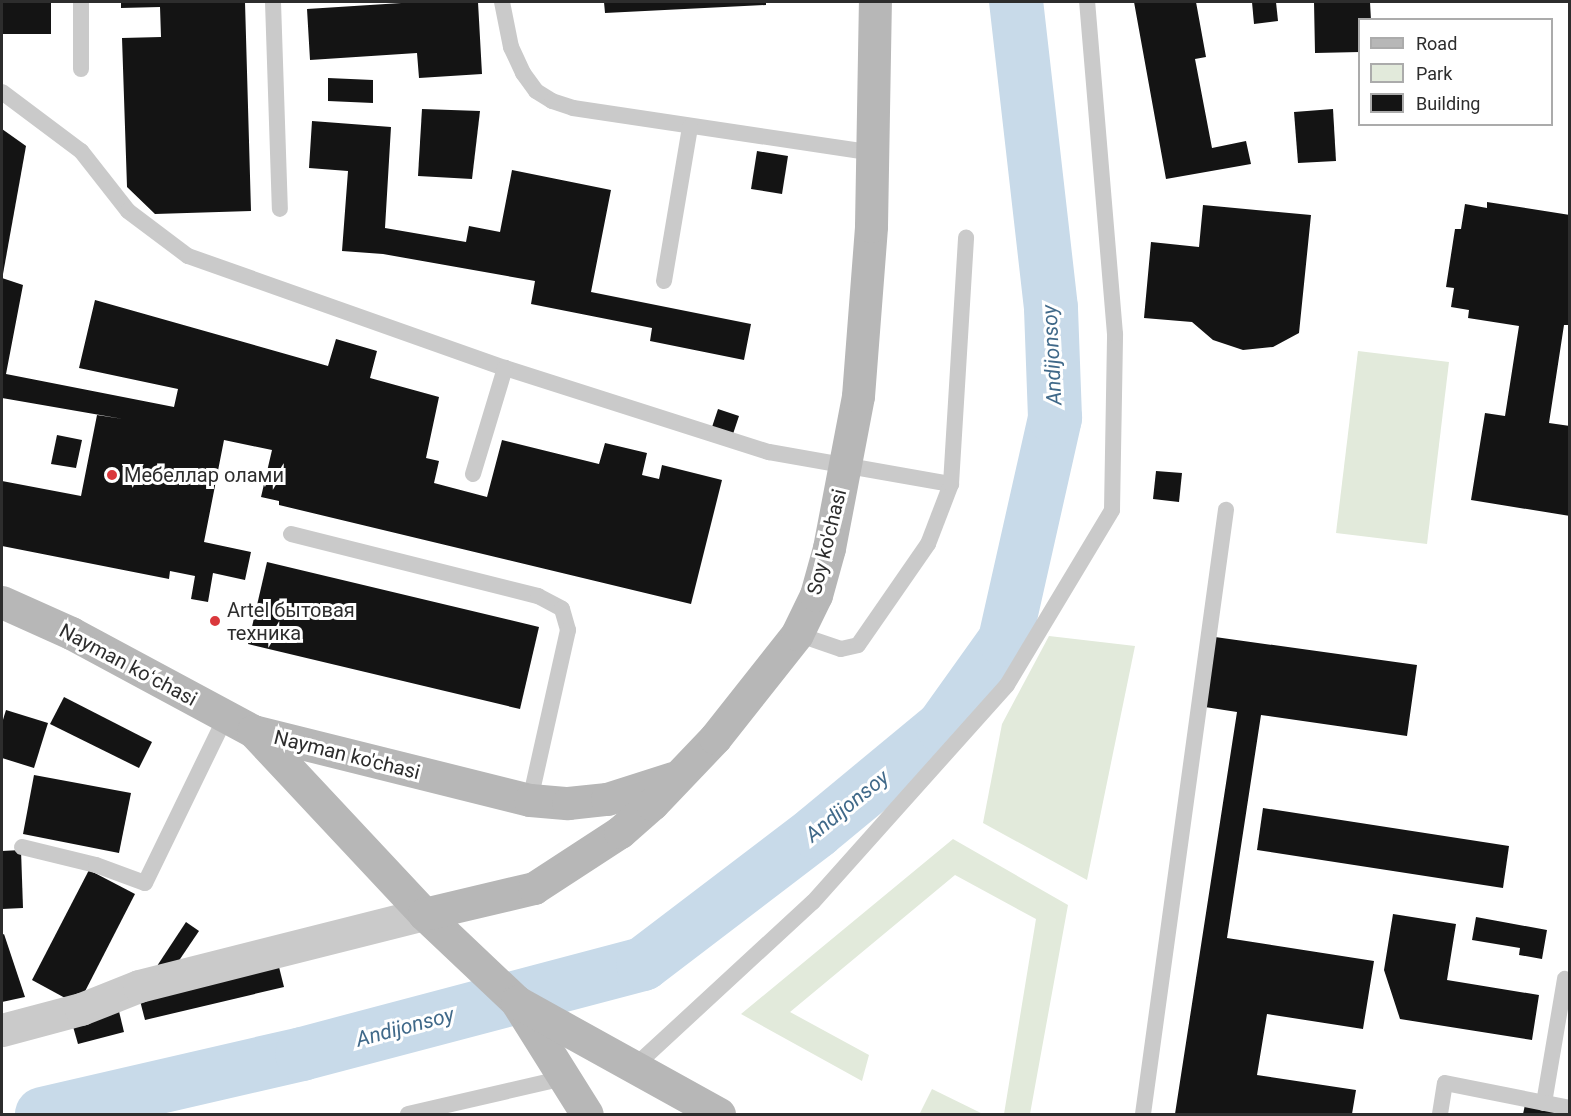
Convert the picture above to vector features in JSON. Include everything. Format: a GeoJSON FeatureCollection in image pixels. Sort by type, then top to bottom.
{"type":"FeatureCollection","features":[{"type":"Feature","properties":{"kind":"main road","name":"Soy ko'chasi"},"geometry":{"type":"LineString","coordinates":[[423,914],[534,888],[620,832],[683,775],[748,702],[797,634],[816,595],[846,465],[867,310],[873,153],[874,2]]}},
{"type":"Feature","properties":{"kind":"main road","name":"Nayman koʻchasi"},"geometry":{"type":"LineString","coordinates":[[3,607],[80,638],[240,724]]}},
{"type":"Feature","properties":{"kind":"main road","name":"Nayman ko'chasi"},"geometry":{"type":"LineString","coordinates":[[240,724],[530,800],[568,803],[607,799],[683,775]]}},
{"type":"Feature","properties":{"kind":"main road","name":"Nayman ko'chasi"},"geometry":{"type":"LineString","coordinates":[[240,724],[423,914],[516,1001]]}},
{"type":"Feature","properties":{"kind":"main road"},"geometry":{"type":"LineString","coordinates":[[516,1001],[719,1114]]}},
{"type":"Feature","properties":{"kind":"main road"},"geometry":{"type":"LineString","coordinates":[[516,1001],[587,1114]]}},
{"type":"Feature","properties":{"kind":"street"},"geometry":{"type":"LineString","coordinates":[[2,1030],[81,1009],[140,986],[423,914]]}},
{"type":"Feature","properties":{"kind":"lane"},"geometry":{"type":"LineString","coordinates":[[81,2],[81,69]]}},
{"type":"Feature","properties":{"kind":"lane"},"geometry":{"type":"LineString","coordinates":[[273,2],[280,209]]}},
{"type":"Feature","properties":{"kind":"lane"},"geometry":{"type":"LineString","coordinates":[[502,2],[511,47],[536,91],[573,108],[873,153]]}},
{"type":"Feature","properties":{"kind":"lane"},"geometry":{"type":"LineString","coordinates":[[635,1066],[813,902],[1007,685],[1112,510],[1115,334],[1087,2]]}},
{"type":"Feature","properties":{"kind":"lane"},"geometry":{"type":"LineString","coordinates":[[2,92],[81,151],[128,211],[188,256],[505,368],[769,452],[951,484]]}},
{"type":"Feature","properties":{"kind":"lane"},"geometry":{"type":"LineString","coordinates":[[664,281],[690,127]]}},
{"type":"Feature","properties":{"kind":"lane"},"geometry":{"type":"LineString","coordinates":[[797,634],[841,649],[858,645],[867,638],[928,544],[951,484],[966,237]]}},
{"type":"Feature","properties":{"kind":"lane"},"geometry":{"type":"LineString","coordinates":[[473,474],[505,368]]}},
{"type":"Feature","properties":{"kind":"lane"},"geometry":{"type":"LineString","coordinates":[[1143,1114],[1226,510]]}},
{"type":"Feature","properties":{"kind":"lane"},"geometry":{"type":"LineString","coordinates":[[291,534],[538,596],[562,609],[568,630],[530,800]]}},
{"type":"Feature","properties":{"kind":"lane"},"geometry":{"type":"LineString","coordinates":[[22,847],[96,865],[145,882],[240,724]]}},
{"type":"Feature","properties":{"kind":"lane"},"geometry":{"type":"LineString","coordinates":[[1544,1103],[1565,979]]}},
{"type":"Feature","properties":{"kind":"lane"},"geometry":{"type":"LineString","coordinates":[[408,1114],[564,1078]]}},
{"type":"Feature","properties":{"kind":"lane"},"geometry":{"type":"LineString","coordinates":[[1440,1114],[1445,1083],[1569,1108]]}},
{"type":"Feature","properties":{"kind":"green space"},"geometry":{"type":"Polygon","coordinates":[[[1358,351],[1449,362],[1427,544],[1336,533],[1358,351]]]}},
{"type":"Feature","properties":{"kind":"green space"},"geometry":{"type":"Polygon","coordinates":[[[1049,636],[1135,646],[1087,880],[983,823],[1002,724],[1049,636]]]}},
{"type":"Feature","properties":{"kind":"green space"},"geometry":{"type":"Polygon","coordinates":[[[953,839],[1068,905],[1030,1114],[1004,1114],[1036,919],[955,875],[790,1012],[869,1055],[862,1081],[741,1014],[953,839]]]}},
{"type":"Feature","properties":{"kind":"green space"},"geometry":{"type":"Polygon","coordinates":[[[932,1089],[983,1114],[920,1113],[932,1089]]]}},
{"type":"Feature","properties":{"kind":"building"},"geometry":{"type":"Polygon","coordinates":[[[2,2],[51,2],[51,34],[2,34],[2,2]]]}},
{"type":"Feature","properties":{"kind":"building"},"geometry":{"type":"Polygon","coordinates":[[[121,2],[245,2],[251,211],[155,214],[127,187],[122,38],[161,37],[160,7],[121,8],[121,2]]]}},
{"type":"Feature","properties":{"kind":"building"},"geometry":{"type":"Polygon","coordinates":[[[417,2],[478,2],[482,74],[419,78],[417,53],[310,60],[307,9],[417,2]]]}},
{"type":"Feature","properties":{"kind":"building"},"geometry":{"type":"Polygon","coordinates":[[[604,2],[766,2],[766,5],[605,13],[604,2]]]}},
{"type":"Feature","properties":{"kind":"building"},"geometry":{"type":"Polygon","coordinates":[[[1134,2],[1196,2],[1206,57],[1195,59],[1212,148],[1246,141],[1251,164],[1166,179],[1134,2]]]}},
{"type":"Feature","properties":{"kind":"building"},"geometry":{"type":"Polygon","coordinates":[[[1252,2],[1276,2],[1278,21],[1254,24],[1252,2]]]}},
{"type":"Feature","properties":{"kind":"building"},"geometry":{"type":"Polygon","coordinates":[[[1314,2],[1370,2],[1371,18],[1358,18],[1358,52],[1315,53],[1314,2]]]}},
{"type":"Feature","properties":{"kind":"building"},"geometry":{"type":"Polygon","coordinates":[[[328,78],[373,80],[373,103],[328,101],[328,78]]]}},
{"type":"Feature","properties":{"kind":"building"},"geometry":{"type":"Polygon","coordinates":[[[422,109],[480,111],[472,179],[418,176],[422,109]]]}},
{"type":"Feature","properties":{"kind":"building"},"geometry":{"type":"Polygon","coordinates":[[[1333,109],[1336,161],[1298,163],[1294,112],[1333,109]]]}},
{"type":"Feature","properties":{"kind":"building"},"geometry":{"type":"Polygon","coordinates":[[[312,121],[391,127],[385,228],[466,242],[469,226],[500,232],[512,170],[611,190],[591,292],[751,324],[744,360],[650,341],[652,328],[531,304],[535,281],[383,254],[342,251],[348,171],[309,168],[312,121]]]}},
{"type":"Feature","properties":{"kind":"building"},"geometry":{"type":"Polygon","coordinates":[[[2,129],[26,146],[3,274],[2,274],[2,129]]]}},
{"type":"Feature","properties":{"kind":"building"},"geometry":{"type":"Polygon","coordinates":[[[757,151],[788,156],[782,194],[751,189],[757,151]]]}},
{"type":"Feature","properties":{"kind":"building"},"geometry":{"type":"Polygon","coordinates":[[[1487,202],[1570,215],[1570,325],[1564,325],[1549,423],[1570,426],[1570,516],[1471,500],[1485,413],[1505,416],[1519,326],[1468,318],[1469,310],[1451,307],[1454,288],[1446,287],[1455,229],[1461,229],[1465,204],[1487,208],[1487,202]]]}},
{"type":"Feature","properties":{"kind":"building"},"geometry":{"type":"Polygon","coordinates":[[[1203,205],[1311,215],[1299,333],[1273,347],[1243,350],[1213,340],[1192,322],[1144,318],[1151,242],[1199,247],[1203,205]]]}},
{"type":"Feature","properties":{"kind":"building"},"geometry":{"type":"Polygon","coordinates":[[[2,278],[23,285],[6,374],[174,407],[178,389],[79,368],[95,300],[328,366],[336,339],[377,351],[370,378],[439,397],[426,458],[439,461],[434,483],[487,497],[502,440],[599,464],[605,443],[647,453],[642,475],[659,479],[662,465],[722,480],[691,604],[279,505],[279,501],[261,497],[272,450],[224,440],[204,542],[251,552],[245,580],[213,573],[208,602],[191,599],[195,576],[170,571],[169,579],[2,546],[2,481],[81,496],[97,415],[123,419],[2,398],[2,278]]]}},
{"type":"Feature","properties":{"kind":"building"},"geometry":{"type":"Polygon","coordinates":[[[718,409],[739,416],[733,434],[712,427],[718,409]]]}},
{"type":"Feature","properties":{"kind":"building"},"geometry":{"type":"Polygon","coordinates":[[[57,435],[82,440],[76,468],[51,464],[57,435]]]}},
{"type":"Feature","properties":{"kind":"building"},"geometry":{"type":"Polygon","coordinates":[[[1156,471],[1182,473],[1179,502],[1153,499],[1156,471]]]}},
{"type":"Feature","properties":{"kind":"building"},"geometry":{"type":"Polygon","coordinates":[[[267,562],[539,627],[520,709],[248,644],[267,562]]]}},
{"type":"Feature","properties":{"kind":"building"},"geometry":{"type":"Polygon","coordinates":[[[1215,637],[1417,665],[1407,736],[1261,715],[1227,938],[1374,961],[1363,1029],[1267,1014],[1257,1075],[1356,1090],[1352,1114],[1175,1114],[1237,712],[1205,707],[1215,637]]]}},
{"type":"Feature","properties":{"kind":"building"},"geometry":{"type":"Polygon","coordinates":[[[64,697],[152,742],[139,768],[50,724],[64,697]]]}},
{"type":"Feature","properties":{"kind":"building"},"geometry":{"type":"Polygon","coordinates":[[[6,710],[48,723],[34,768],[2,758],[2,723],[6,710]]]}},
{"type":"Feature","properties":{"kind":"building"},"geometry":{"type":"Polygon","coordinates":[[[34,775],[131,793],[119,853],[23,834],[34,775]]]}},
{"type":"Feature","properties":{"kind":"building"},"geometry":{"type":"Polygon","coordinates":[[[1263,808],[1509,846],[1503,888],[1257,850],[1263,808]]]}},
{"type":"Feature","properties":{"kind":"building"},"geometry":{"type":"Polygon","coordinates":[[[21,850],[23,908],[2,909],[2,851],[21,850]]]}},
{"type":"Feature","properties":{"kind":"building"},"geometry":{"type":"Polygon","coordinates":[[[89,870],[135,894],[78,1005],[32,980],[89,870]]]}},
{"type":"Feature","properties":{"kind":"building"},"geometry":{"type":"Polygon","coordinates":[[[1393,914],[1456,924],[1447,980],[1539,995],[1532,1040],[1400,1019],[1384,970],[1393,914]]]}},
{"type":"Feature","properties":{"kind":"building"},"geometry":{"type":"Polygon","coordinates":[[[1476,917],[1547,930],[1542,959],[1519,955],[1520,948],[1472,940],[1476,917]]]}},
{"type":"Feature","properties":{"kind":"building"},"geometry":{"type":"Polygon","coordinates":[[[186,922],[199,931],[176,965],[157,966],[186,922]]]}},
{"type":"Feature","properties":{"kind":"building"},"geometry":{"type":"Polygon","coordinates":[[[4,934],[25,997],[2,1002],[2,935],[4,934]]]}},
{"type":"Feature","properties":{"kind":"building"},"geometry":{"type":"Polygon","coordinates":[[[277,959],[284,987],[145,1020],[138,993],[277,959]]]}},
{"type":"Feature","properties":{"kind":"building"},"geometry":{"type":"Polygon","coordinates":[[[117,1003],[124,1032],[78,1044],[70,1016],[117,1003]]]}},
{"type":"Feature","properties":{"kind":"building"},"geometry":{"type":"Polygon","coordinates":[[[1525,1105],[1563,1114],[1523,1114],[1525,1105]]]}},
{"type":"Feature","properties":{"kind":"waterway","name":"Andijonsoy"},"geometry":{"type":"LineString","coordinates":[[42,1114],[302,1054],[643,964],[816,832],[943,727],[1005,640],[1055,418],[1051,308],[1016,2]]}},
{"type":"Feature","properties":{"kind":"place","name":"Мебеллар олами"},"geometry":{"type":"Point","coordinates":[112,475]}},
{"type":"Feature","properties":{"kind":"place","name":"Artel бытовая техника"},"geometry":{"type":"Point","coordinates":[215,621]}}]}
